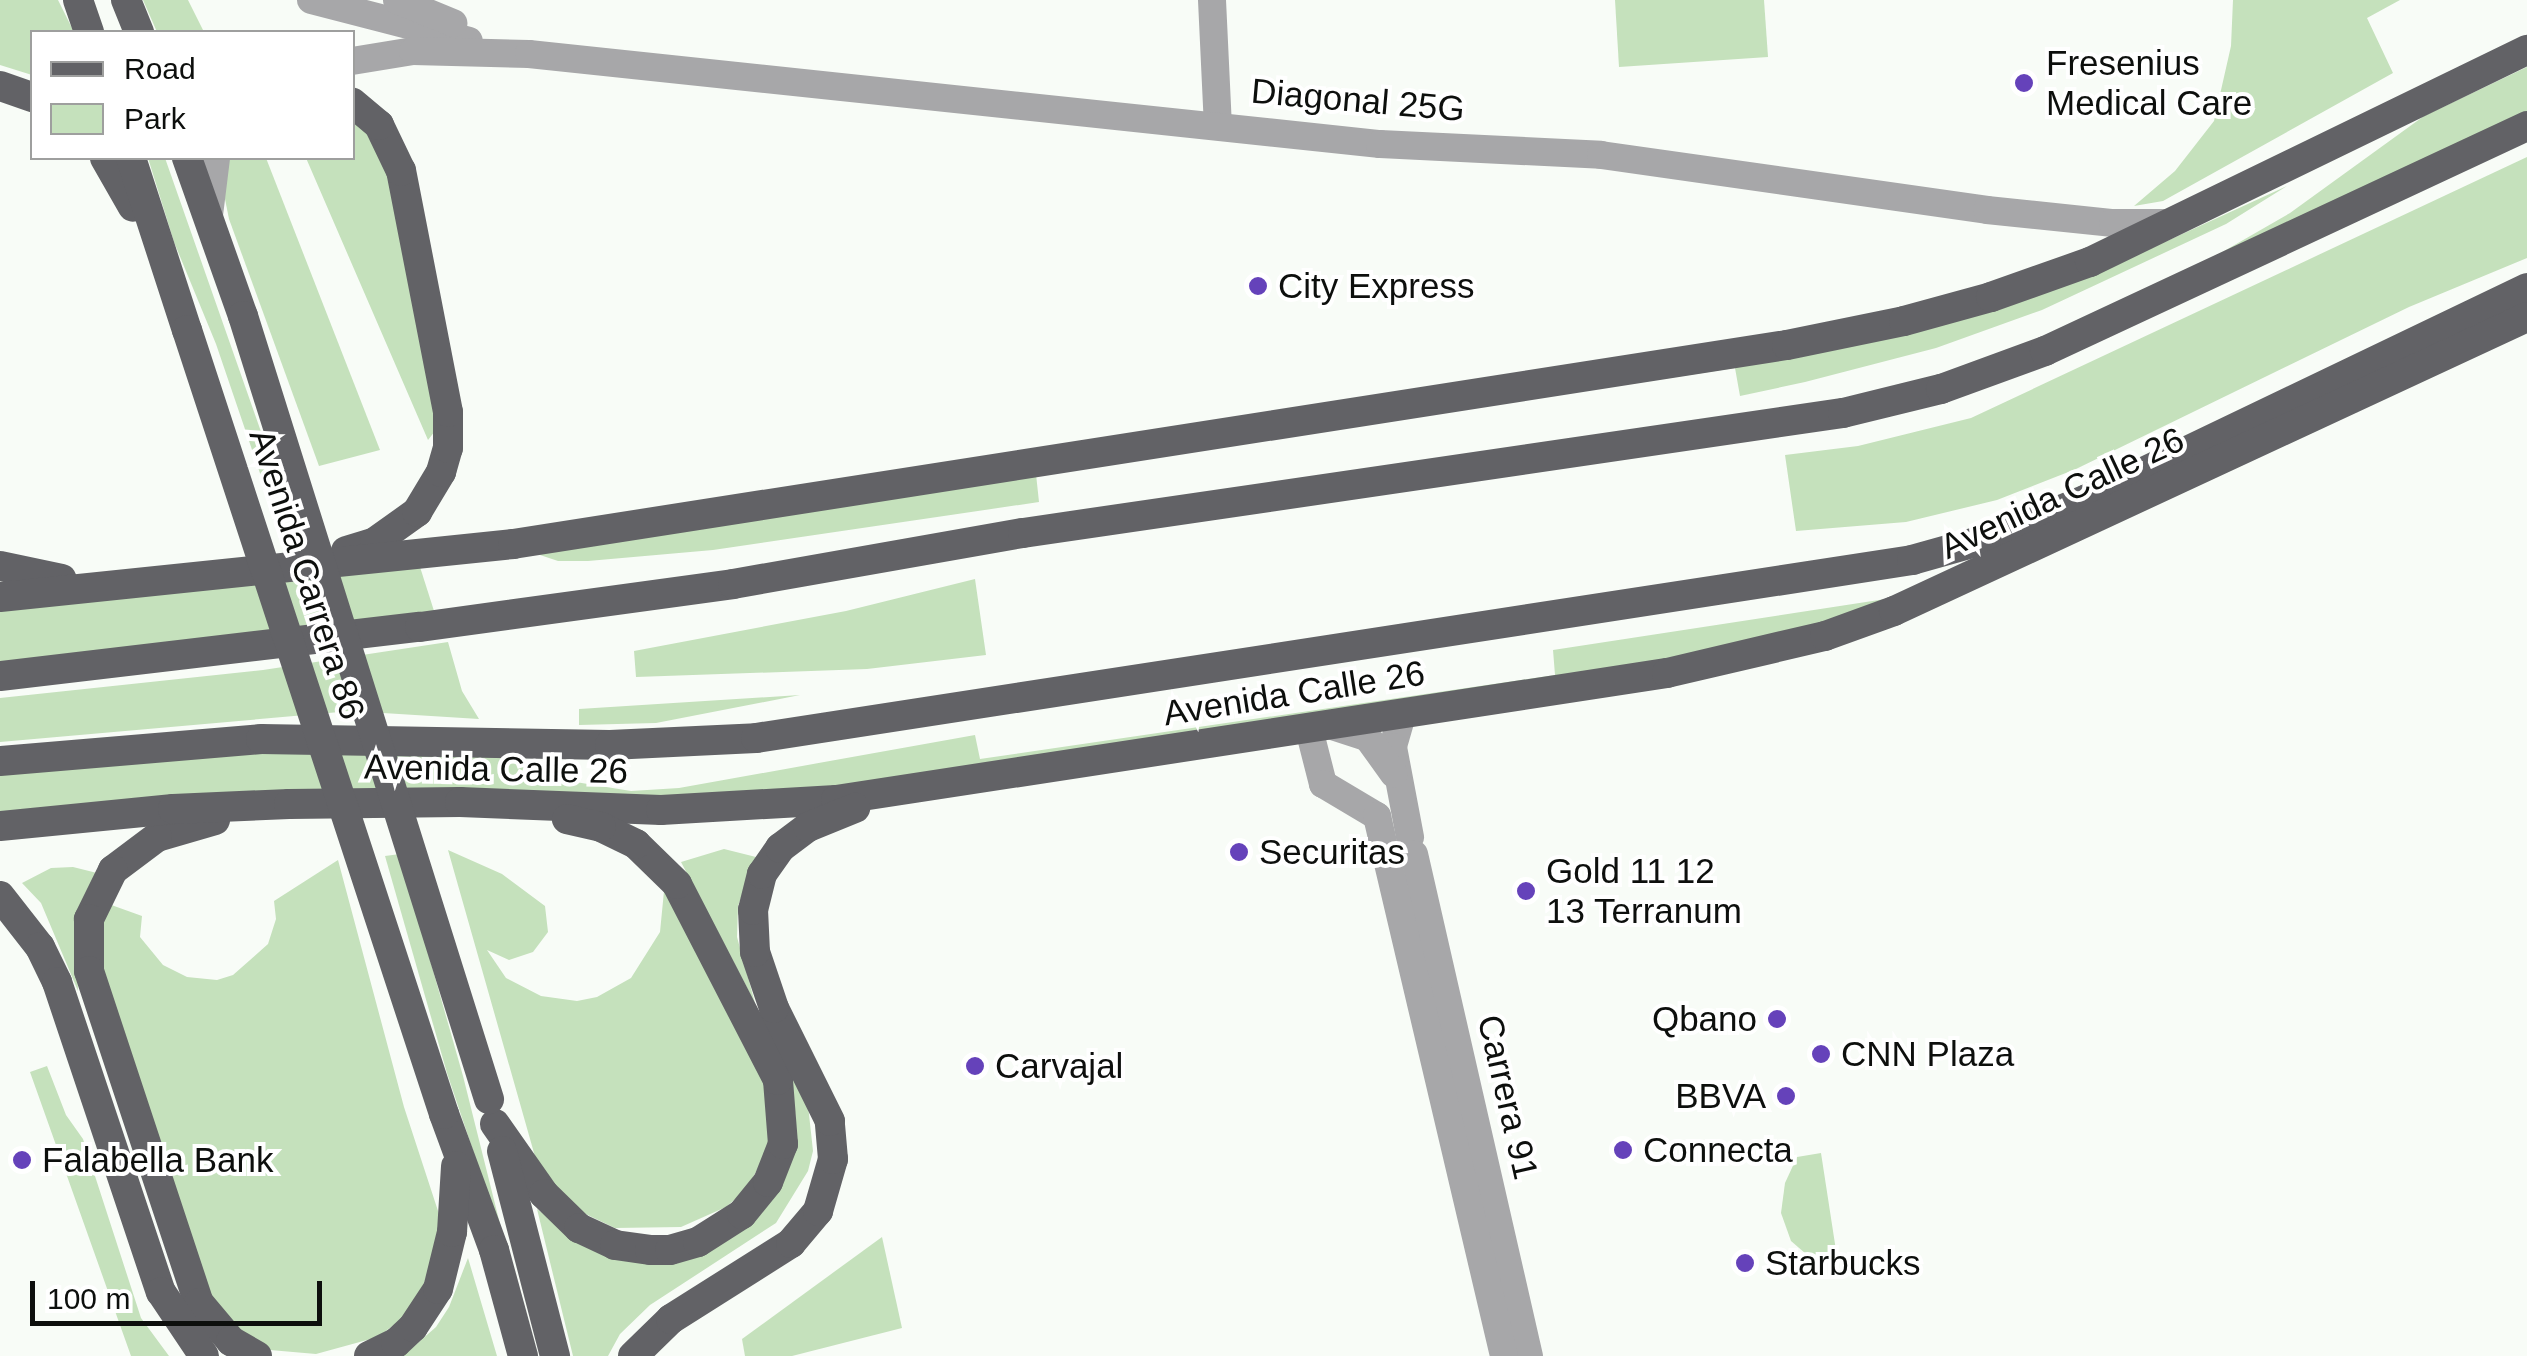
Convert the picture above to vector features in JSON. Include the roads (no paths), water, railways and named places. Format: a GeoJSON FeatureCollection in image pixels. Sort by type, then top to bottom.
{"type":"FeatureCollection","features":[{"type":"Feature","properties":{"kind":"main road"},"geometry":{"type":"LineString","coordinates":[[78,0],[88,30]]}},
{"type":"Feature","properties":{"kind":"main road"},"geometry":{"type":"LineString","coordinates":[[126,0],[139,30]]}},
{"type":"Feature","properties":{"kind":"main road"},"geometry":{"type":"LineString","coordinates":[[0,596],[514,544],[1786,345],[1991,297],[2090,262],[2527,50]]}},
{"type":"Feature","properties":{"kind":"main road"},"geometry":{"type":"LineString","coordinates":[[0,86],[30,95]]}},
{"type":"Feature","properties":{"kind":"main road"},"geometry":{"type":"LineString","coordinates":[[293,566],[359,548],[405,523],[431,492],[448,448],[448,412],[401,171],[379,125],[355,105]]}},
{"type":"Feature","properties":{"kind":"main road"},"geometry":{"type":"LineString","coordinates":[[0,676],[401,629],[733,584],[1023,533],[1843,412],[1941,390],[2032,356],[2527,126]]}},
{"type":"Feature","properties":{"kind":"main road"},"geometry":{"type":"LineString","coordinates":[[105,160],[167,269]]}},
{"type":"Feature","properties":{"kind":"main road","name":"Avenida Carrera 86"},"geometry":{"type":"LineString","coordinates":[[132,160],[444,1114],[494,1250],[523,1356]]}},
{"type":"Feature","properties":{"kind":"main road","name":"Avenida Carrera 86"},"geometry":{"type":"LineString","coordinates":[[188,160],[243,316],[492,1112],[555,1356]]}},
{"type":"Feature","properties":{"kind":"main road","name":"Avenida Calle 26"},"geometry":{"type":"LineString","coordinates":[[0,761],[261,739],[628,745],[756,738],[1912,560],[2000,535],[2087,499],[2527,288]]}},
{"type":"Feature","properties":{"kind":"main road","name":"Avenida Calle 26"},"geometry":{"type":"LineString","coordinates":[[0,826],[174,809],[289,804],[460,802],[661,810],[773,805],[904,792],[1667,672],[1825,636],[1894,611],[2527,317]]}},
{"type":"Feature","properties":{"kind":"main road"},"geometry":{"type":"LineString","coordinates":[[0,566],[53,578],[125,583]]}},
{"type":"Feature","properties":{"kind":"main road"},"geometry":{"type":"LineString","coordinates":[[633,1356],[671,1319],[790,1243],[818,1210],[833,1158],[830,1121],[774,1008],[756,952],[756,890],[770,859],[792,837],[824,819],[904,792]]}},
{"type":"Feature","properties":{"kind":"main road"},"geometry":{"type":"LineString","coordinates":[[460,802],[601,827],[652,855],[677,884],[700,925],[778,1080],[783,1144],[768,1182],[742,1214],[721,1230],[670,1250],[615,1245],[579,1228],[544,1194],[492,1112]]}},
{"type":"Feature","properties":{"kind":"main road"},"geometry":{"type":"LineString","coordinates":[[257,1356],[230,1340],[198,1303],[89,970],[87,945],[98,894],[112,870],[134,850],[178,829],[289,804]]}},
{"type":"Feature","properties":{"kind":"main road"},"geometry":{"type":"LineString","coordinates":[[0,896],[40,947],[57,982],[161,1292],[204,1356]]}},
{"type":"Feature","properties":{"kind":"main road"},"geometry":{"type":"LineString","coordinates":[[368,1356],[396,1343],[438,1289],[452,1232],[457,1152]]}},
{"type":"Feature","properties":{"kind":"street","name":"Diagonal 25G"},"geometry":{"type":"LineString","coordinates":[[311,0],[529,54]]}},
{"type":"Feature","properties":{"kind":"street"},"geometry":{"type":"LineString","coordinates":[[397,0],[529,54]]}},
{"type":"Feature","properties":{"kind":"street"},"geometry":{"type":"LineString","coordinates":[[1212,0],[1218,125]]}},
{"type":"Feature","properties":{"kind":"street","name":"Diagonal 25G"},"geometry":{"type":"LineString","coordinates":[[355,61],[413,51],[529,54],[1380,144],[1601,155],[1986,210],[2113,223],[2179,222]]}},
{"type":"Feature","properties":{"kind":"street"},"geometry":{"type":"LineString","coordinates":[[209,216],[216,160]]}},
{"type":"Feature","properties":{"kind":"street","name":"Carrera 91"},"geometry":{"type":"LineString","coordinates":[[1402,715],[1393,741],[1398,780],[1396,837],[1504,1356]]}},
{"type":"Feature","properties":{"kind":"street"},"geometry":{"type":"LineString","coordinates":[[1321,727],[1323,784],[1396,837]]}},
{"type":"Feature","properties":{"kind":"street","name":"Carrera 91"},"geometry":{"type":"LineString","coordinates":[[1321,727],[1368,738],[1398,780]]}},
{"type":"Feature","properties":{"kind":"street","name":"Carrera 91"},"geometry":{"type":"LineString","coordinates":[[1396,837],[1529,1356]]}},
{"type":"Feature","properties":{"kind":"place","name":"Fresenius Medical Care"},"geometry":{"type":"Point","coordinates":[2024,83]}},
{"type":"Feature","properties":{"kind":"place","name":"City Express"},"geometry":{"type":"Point","coordinates":[1258,286]}},
{"type":"Feature","properties":{"kind":"place","name":"Securitas"},"geometry":{"type":"Point","coordinates":[1239,852]}},
{"type":"Feature","properties":{"kind":"place","name":"Gold 11 12 13 Terranum"},"geometry":{"type":"Point","coordinates":[1526,891]}},
{"type":"Feature","properties":{"kind":"place","name":"Qbano"},"geometry":{"type":"Point","coordinates":[1777,1019]}},
{"type":"Feature","properties":{"kind":"place","name":"CNN Plaza"},"geometry":{"type":"Point","coordinates":[1821,1054]}},
{"type":"Feature","properties":{"kind":"place","name":"Carvajal"},"geometry":{"type":"Point","coordinates":[975,1066]}},
{"type":"Feature","properties":{"kind":"place","name":"BBVA"},"geometry":{"type":"Point","coordinates":[1786,1096]}},
{"type":"Feature","properties":{"kind":"place","name":"Connecta"},"geometry":{"type":"Point","coordinates":[1623,1150]}},
{"type":"Feature","properties":{"kind":"place","name":"Falabella Bank"},"geometry":{"type":"Point","coordinates":[22,1160]}},
{"type":"Feature","properties":{"kind":"place","name":"Starbucks"},"geometry":{"type":"Point","coordinates":[1745,1263]}}]}
